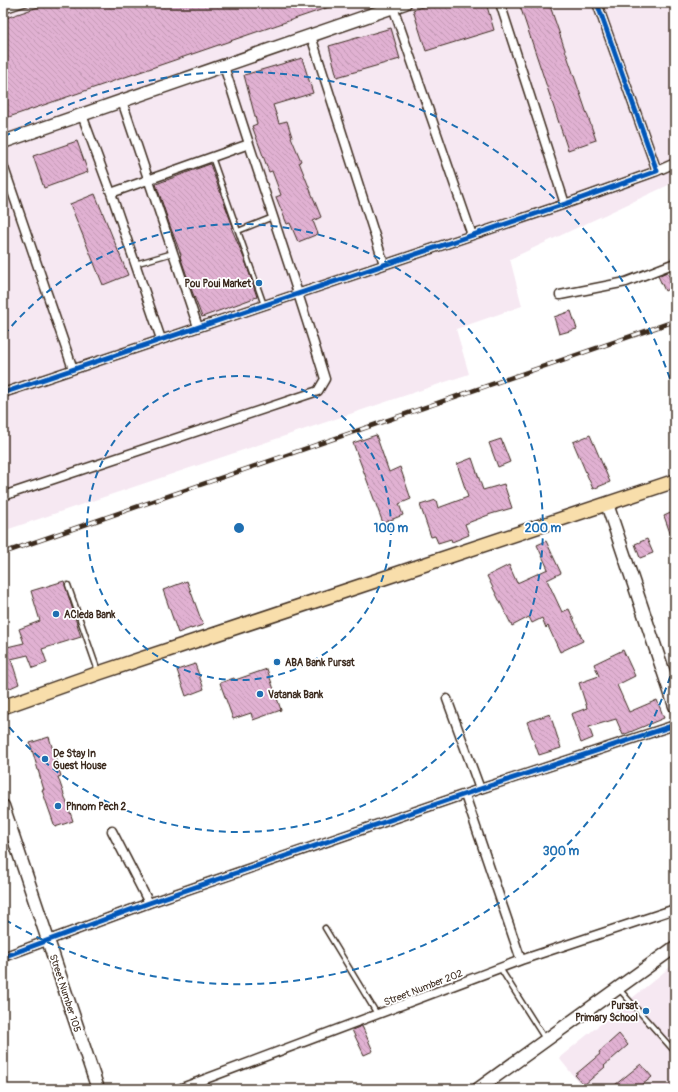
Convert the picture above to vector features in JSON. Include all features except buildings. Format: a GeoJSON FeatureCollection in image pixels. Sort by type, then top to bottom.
{"type":"FeatureCollection","features":[{"type":"Feature","properties":{"kind":"main road"},"geometry":{"type":"LineString","coordinates":[[3,707],[99,673],[675,481]]}},
{"type":"Feature","properties":{"kind":"street"},"geometry":{"type":"LineString","coordinates":[[500,3],[565,204]]}},
{"type":"Feature","properties":{"kind":"street"},"geometry":{"type":"LineString","coordinates":[[597,3],[657,171]]}},
{"type":"Feature","properties":{"kind":"street"},"geometry":{"type":"LineString","coordinates":[[3,142],[399,5],[472,235]]}},
{"type":"Feature","properties":{"kind":"street"},"geometry":{"type":"LineString","coordinates":[[311,36],[384,264]]}},
{"type":"Feature","properties":{"kind":"street"},"geometry":{"type":"LineString","coordinates":[[3,496],[318,391],[325,379],[299,293],[224,66]]}},
{"type":"Feature","properties":{"kind":"street"},"geometry":{"type":"LineString","coordinates":[[122,101],[198,327]]}},
{"type":"Feature","properties":{"kind":"street"},"geometry":{"type":"LineString","coordinates":[[82,115],[111,193],[161,339]]}},
{"type":"Feature","properties":{"kind":"street"},"geometry":{"type":"LineString","coordinates":[[111,193],[249,144]]}},
{"type":"Feature","properties":{"kind":"street"},"geometry":{"type":"LineString","coordinates":[[3,392],[565,204],[657,171],[675,163]]}},
{"type":"Feature","properties":{"kind":"street"},"geometry":{"type":"LineString","coordinates":[[3,165],[73,369]]}},
{"type":"Feature","properties":{"kind":"street"},"geometry":{"type":"LineString","coordinates":[[560,294],[626,282],[675,263]]}},
{"type":"Feature","properties":{"kind":"street"},"geometry":{"type":"LineString","coordinates":[[607,504],[675,706]]}},
{"type":"Feature","properties":{"kind":"street"},"geometry":{"type":"LineString","coordinates":[[447,699],[480,789]]}},
{"type":"Feature","properties":{"kind":"street"},"geometry":{"type":"LineString","coordinates":[[3,957],[149,903],[480,789],[675,725]]}},
{"type":"Feature","properties":{"kind":"street"},"geometry":{"type":"LineString","coordinates":[[465,795],[521,960]]}},
{"type":"Feature","properties":{"kind":"street","name":"Street Number 105"},"geometry":{"type":"LineString","coordinates":[[3,806],[98,1089]]}},
{"type":"Feature","properties":{"kind":"street"},"geometry":{"type":"LineString","coordinates":[[112,831],[149,903]]}},
{"type":"Feature","properties":{"kind":"street","name":"Street Number 202"},"geometry":{"type":"LineString","coordinates":[[179,1089],[521,960],[675,909]]}},
{"type":"Feature","properties":{"kind":"street"},"geometry":{"type":"LineString","coordinates":[[478,1089],[675,947]]}},
{"type":"Feature","properties":{"kind":"lane"},"geometry":{"type":"LineString","coordinates":[[3,11],[27,3]]}},
{"type":"Feature","properties":{"kind":"lane"},"geometry":{"type":"LineString","coordinates":[[212,157],[264,305]]}},
{"type":"Feature","properties":{"kind":"lane"},"geometry":{"type":"LineString","coordinates":[[238,231],[273,217]]}},
{"type":"Feature","properties":{"kind":"lane"},"geometry":{"type":"LineString","coordinates":[[135,264],[173,253]]}},
{"type":"Feature","properties":{"kind":"lane"},"geometry":{"type":"LineString","coordinates":[[68,584],[99,673]]}},
{"type":"Feature","properties":{"kind":"lane"},"geometry":{"type":"LineString","coordinates":[[325,928],[377,1014]]}},
{"type":"Feature","properties":{"kind":"lane"},"geometry":{"type":"LineString","coordinates":[[500,968],[546,1041]]}},
{"type":"Feature","properties":{"kind":"lane"},"geometry":{"type":"LineString","coordinates":[[618,989],[675,1052]]}},
{"type":"Feature","properties":{"kind":"shaded area","name":"Pou Poui Market"},"geometry":{"type":"Polygon","coordinates":[[[3,3],[675,3],[675,182],[510,259],[522,306],[456,329],[469,374],[3,531],[3,3]]]}},
{"type":"Feature","properties":{"kind":"shaded area","name":"Pursat Primary School"},"geometry":{"type":"Polygon","coordinates":[[[675,963],[675,1089],[584,1089],[559,1058],[675,963]]]}},
{"type":"Feature","properties":{"kind":"railway"},"geometry":{"type":"LineString","coordinates":[[3,553],[675,321]]}},
{"type":"Feature","properties":{"kind":"cycle path"},"geometry":{"type":"LineString","coordinates":[[3,393],[565,204],[657,171],[597,3]]}},
{"type":"Feature","properties":{"kind":"cycle path"},"geometry":{"type":"LineString","coordinates":[[3,957],[149,903],[480,789],[675,725]]}},
{"type":"Feature","properties":{"kind":"place","name":"Pou Poui Market"},"geometry":{"type":"Point","coordinates":[259,283]}},
{"type":"Feature","properties":{"kind":"place","name":"ACleda Bank"},"geometry":{"type":"Point","coordinates":[56,614]}},
{"type":"Feature","properties":{"kind":"place","name":"ABA Bank Pursat"},"geometry":{"type":"Point","coordinates":[277,662]}},
{"type":"Feature","properties":{"kind":"place","name":"Vatanak Bank"},"geometry":{"type":"Point","coordinates":[260,694]}},
{"type":"Feature","properties":{"kind":"place","name":"De Stay In Guest House"},"geometry":{"type":"Point","coordinates":[45,759]}},
{"type":"Feature","properties":{"kind":"place","name":"Phnom Pech 2"},"geometry":{"type":"Point","coordinates":[58,806]}},
{"type":"Feature","properties":{"kind":"place","name":"Pursat Primary School"},"geometry":{"type":"Point","coordinates":[646,1011]}}]}
